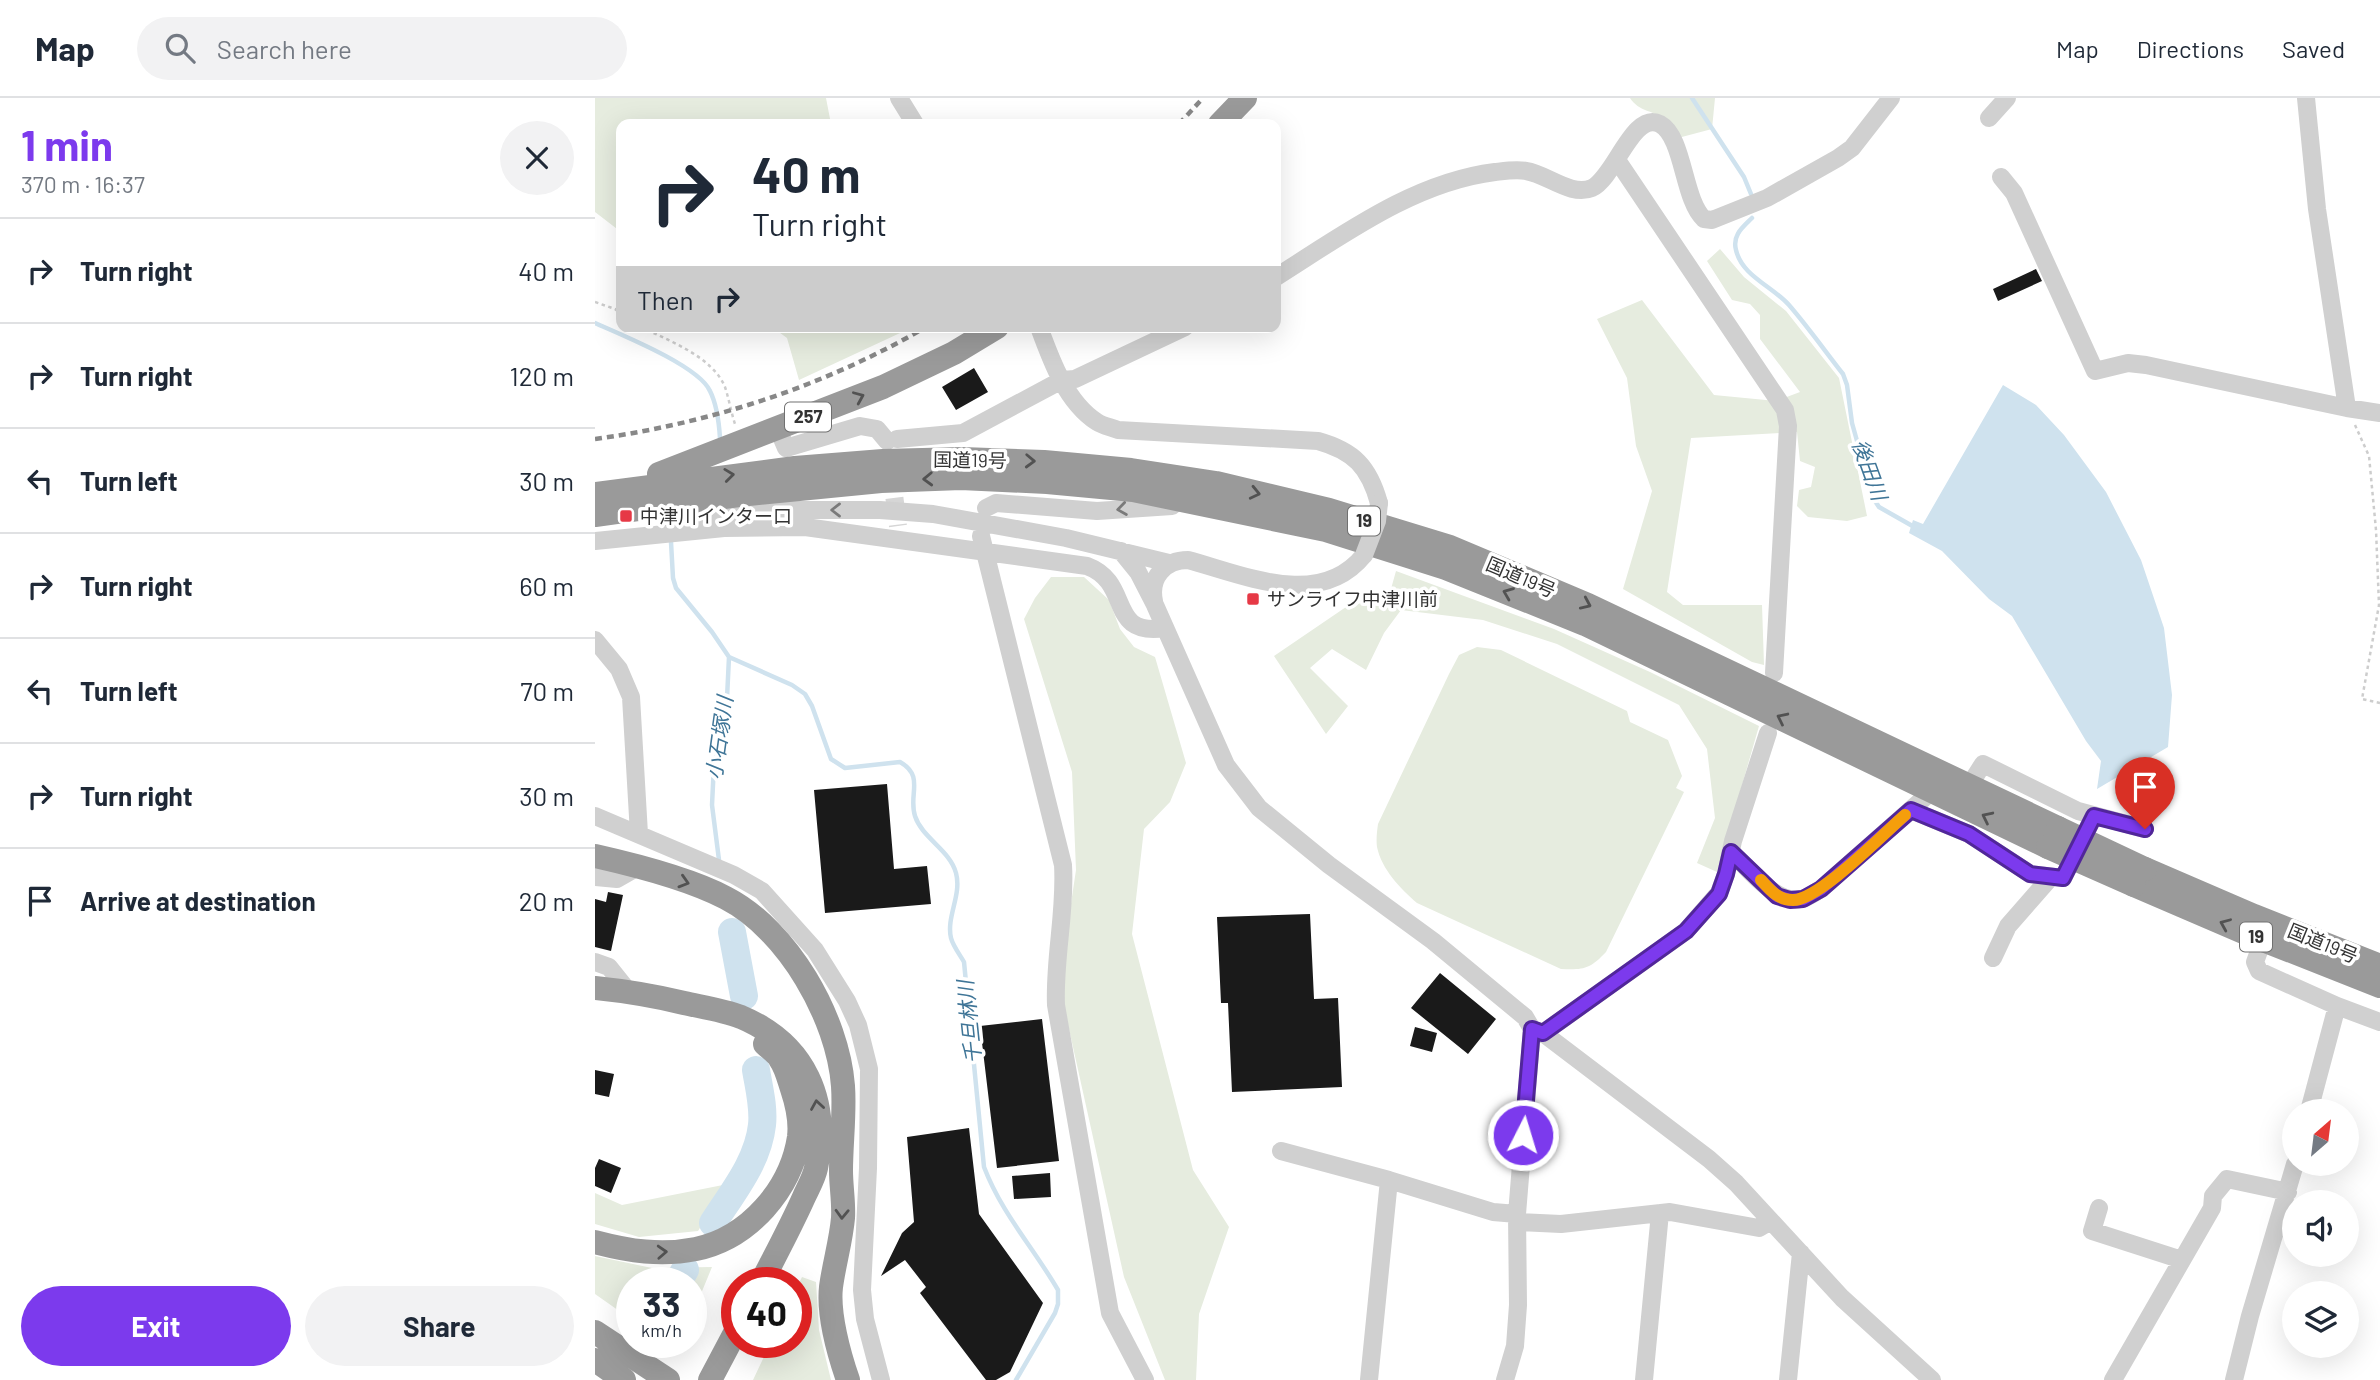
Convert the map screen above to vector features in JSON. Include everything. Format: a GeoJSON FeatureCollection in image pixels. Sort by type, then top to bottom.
{"type":"FeatureCollection","features":[{"type":"Feature","properties":{"kind":"highway"},"geometry":{"type":"LineString","coordinates":[[1225,119],[1245,98]]}},
{"type":"Feature","properties":{"kind":"highway","name":"257"},"geometry":{"type":"LineString","coordinates":[[604,493],[631,481],[668,472],[740,444],[786,449],[986,333]]}},
{"type":"Feature","properties":{"kind":"highway","name":"国道19号"},"geometry":{"type":"LineString","coordinates":[[604,493],[786,449],[883,461],[962,459],[1044,462],[1131,470],[1216,484],[1329,510],[1450,547],[1588,605],[1969,786],[2053,837]]}},
{"type":"Feature","properties":{"kind":"highway","name":"国道19号"},"geometry":{"type":"LineString","coordinates":[[595,515],[739,495],[881,481],[961,478],[1133,490],[1326,530],[1446,568],[1585,624],[1932,790],[2053,837],[2140,877],[2263,940],[2380,986]]}},
{"type":"Feature","properties":{"kind":"highway"},"geometry":{"type":"LineString","coordinates":[[595,856],[695,885],[728,899],[758,921],[779,943],[818,998],[834,1037],[843,1085],[843,1218],[831,1290],[837,1349],[848,1380]]}},
{"type":"Feature","properties":{"kind":"highway","name":"国道19号"},"geometry":{"type":"LineString","coordinates":[[2140,877],[2253,916],[2380,966]]}},
{"type":"Feature","properties":{"kind":"highway"},"geometry":{"type":"LineString","coordinates":[[595,988],[629,992],[738,1015],[779,1038],[798,1059],[814,1086],[820,1132],[816,1170],[769,1267]]}},
{"type":"Feature","properties":{"kind":"highway"},"geometry":{"type":"LineString","coordinates":[[595,1242],[655,1254],[698,1249],[726,1239],[753,1220],[779,1192],[792,1166],[799,1135],[798,1110],[780,1059],[758,1037],[710,1009]]}},
{"type":"Feature","properties":{"kind":"highway"},"geometry":{"type":"LineString","coordinates":[[787,1267],[827,1180],[842,1121]]}},
{"type":"Feature","properties":{"kind":"highway"},"geometry":{"type":"LineString","coordinates":[[595,1332],[668,1380]]}},
{"type":"Feature","properties":{"kind":"highway"},"geometry":{"type":"LineString","coordinates":[[710,1380],[722,1358]]}},
{"type":"Feature","properties":{"kind":"highway"},"geometry":{"type":"LineString","coordinates":[[728,1380],[739,1358]]}},
{"type":"Feature","properties":{"kind":"highway"},"geometry":{"type":"LineString","coordinates":[[595,1360],[624,1380]]}},
{"type":"Feature","properties":{"kind":"highway"},"geometry":{"type":"LineString","coordinates":[[595,1377],[600,1380]]}},
{"type":"Feature","properties":{"kind":"street"},"geometry":{"type":"LineString","coordinates":[[899,98],[912,119]]}},
{"type":"Feature","properties":{"kind":"street"},"geometry":{"type":"LineString","coordinates":[[1281,274],[1394,205],[1453,181],[1495,172],[1524,170],[1568,187],[1583,190],[1593,187],[1603,179],[1636,129],[1644,123],[1658,123],[1664,127],[1679,156],[1698,214],[1712,220],[1767,198],[1852,148],[1891,98]]}},
{"type":"Feature","properties":{"kind":"street"},"geometry":{"type":"LineString","coordinates":[[1989,118],[2007,98]]}},
{"type":"Feature","properties":{"kind":"street"},"geometry":{"type":"LineString","coordinates":[[2306,98],[2316,209],[2347,408]]}},
{"type":"Feature","properties":{"kind":"street"},"geometry":{"type":"LineString","coordinates":[[1617,160],[1785,410],[1788,426],[1774,673]]}},
{"type":"Feature","properties":{"kind":"street"},"geometry":{"type":"LineString","coordinates":[[2001,177],[2014,193],[2095,371],[2128,363],[2146,365],[2380,413]]}},
{"type":"Feature","properties":{"kind":"street"},"geometry":{"type":"LineString","coordinates":[[640,509],[656,515],[756,510],[880,510],[933,514],[1017,528],[1169,563],[1188,560],[1267,581],[1310,585],[1346,573],[1364,555],[1377,521],[1379,503],[1366,471],[1352,456],[1336,446],[1318,441],[1118,430],[1098,423],[1081,408],[1062,380],[1042,333]]}},
{"type":"Feature","properties":{"kind":"street"},"geometry":{"type":"LineString","coordinates":[[786,449],[860,426],[877,429],[892,440],[963,433],[1062,380],[1075,379],[1172,333]]}},
{"type":"Feature","properties":{"kind":"street"},"geometry":{"type":"LineString","coordinates":[[962,459],[963,433]]}},
{"type":"Feature","properties":{"kind":"street"},"geometry":{"type":"LineString","coordinates":[[986,508],[996,503],[1097,511],[1147,506],[1214,506]]}},
{"type":"Feature","properties":{"kind":"street"},"geometry":{"type":"LineString","coordinates":[[595,541],[686,530],[764,526],[899,533],[983,544],[1097,569],[1110,581],[1130,623],[1145,630],[1165,628]]}},
{"type":"Feature","properties":{"kind":"street"},"geometry":{"type":"LineString","coordinates":[[983,544],[1063,865],[1065,895],[1055,979],[1056,1005],[1111,1313],[1145,1380]]}},
{"type":"Feature","properties":{"kind":"street"},"geometry":{"type":"LineString","coordinates":[[1121,551],[1137,572],[1155,605],[1226,765],[1259,808],[1329,865],[1433,941],[1525,1017],[1538,1031],[1709,1159],[1736,1184],[1842,1298],[1932,1380]]}},
{"type":"Feature","properties":{"kind":"street"},"geometry":{"type":"LineString","coordinates":[[1155,605],[1153,585],[1161,570],[1169,563]]}},
{"type":"Feature","properties":{"kind":"street"},"geometry":{"type":"LineString","coordinates":[[595,640],[619,669],[631,697],[639,834]]}},
{"type":"Feature","properties":{"kind":"street"},"geometry":{"type":"LineString","coordinates":[[1505,1380],[1515,1346],[1518,1305],[1517,1218],[1538,1031],[1686,931],[1719,894],[1768,733]]}},
{"type":"Feature","properties":{"kind":"street"},"geometry":{"type":"LineString","coordinates":[[1969,786],[1983,764],[2078,810],[2145,829]]}},
{"type":"Feature","properties":{"kind":"street"},"geometry":{"type":"LineString","coordinates":[[1731,852],[1777,896],[1790,900],[1803,899],[1821,889],[1932,790]]}},
{"type":"Feature","properties":{"kind":"street"},"geometry":{"type":"LineString","coordinates":[[1911,810],[1969,834],[2030,874],[2050,878],[2063,878],[2094,816]]}},
{"type":"Feature","properties":{"kind":"street"},"geometry":{"type":"LineString","coordinates":[[595,816],[734,875],[762,891],[815,950],[847,1001],[858,1026],[869,1069],[868,1168],[862,1290],[865,1319],[881,1380]]}},
{"type":"Feature","properties":{"kind":"street"},"geometry":{"type":"LineString","coordinates":[[595,877],[617,879],[638,867]]}},
{"type":"Feature","properties":{"kind":"street"},"geometry":{"type":"LineString","coordinates":[[1993,958],[2008,926],[2050,878]]}},
{"type":"Feature","properties":{"kind":"street"},"geometry":{"type":"LineString","coordinates":[[2263,940],[2255,962],[2259,971],[2380,1022]]}},
{"type":"Feature","properties":{"kind":"street"},"geometry":{"type":"LineString","coordinates":[[595,962],[609,967],[629,992]]}},
{"type":"Feature","properties":{"kind":"street"},"geometry":{"type":"LineString","coordinates":[[2312,1099],[2337,1006]]}},
{"type":"Feature","properties":{"kind":"street"},"geometry":{"type":"LineString","coordinates":[[1281,1151],[1517,1218],[1561,1224],[1670,1212],[1759,1228],[1771,1221]]}},
{"type":"Feature","properties":{"kind":"street"},"geometry":{"type":"LineString","coordinates":[[2113,1380],[2212,1208],[2213,1196],[2227,1179],[2282,1191]]}},
{"type":"Feature","properties":{"kind":"street"},"geometry":{"type":"LineString","coordinates":[[1369,1380],[1389,1180]]}},
{"type":"Feature","properties":{"kind":"street"},"geometry":{"type":"LineString","coordinates":[[2099,1208],[2092,1231],[2182,1260]]}},
{"type":"Feature","properties":{"kind":"street"},"geometry":{"type":"LineString","coordinates":[[2234,1380],[2250,1316],[2282,1212]]}},
{"type":"Feature","properties":{"kind":"street"},"geometry":{"type":"LineString","coordinates":[[1644,1380],[1660,1213]]}},
{"type":"Feature","properties":{"kind":"street"},"geometry":{"type":"LineString","coordinates":[[1788,1380],[1801,1253]]}},
{"type":"Feature","properties":{"kind":"path"},"geometry":{"type":"LineString","coordinates":[[595,302],[616,310]]}},
{"type":"Feature","properties":{"kind":"path"},"geometry":{"type":"LineString","coordinates":[[653,333],[687,350],[708,365],[724,385],[740,444]]}},
{"type":"Feature","properties":{"kind":"path"},"geometry":{"type":"LineString","coordinates":[[2347,408],[2369,456],[2376,530],[2379,605],[2362,699],[2380,703]]}},
{"type":"Feature","properties":{"kind":"shaded area"},"geometry":{"type":"Polygon","coordinates":[[[595,98],[826,98],[830,119],[616,119],[616,228],[595,212],[595,98]]]}},
{"type":"Feature","properties":{"kind":"shaded area"},"geometry":{"type":"Polygon","coordinates":[[[1630,98],[1715,98],[1712,129],[1678,138],[1660,116],[1638,106],[1630,98]]]}},
{"type":"Feature","properties":{"kind":"shaded area"},"geometry":{"type":"Polygon","coordinates":[[[1720,249],[1744,277],[1786,311],[1839,378],[1867,516],[1847,521],[1808,517],[1797,506],[1799,490],[1811,487],[1815,467],[1800,461],[1797,432],[1691,438],[1667,592],[1683,605],[1762,605],[1764,665],[1752,662],[1623,589],[1652,491],[1636,446],[1627,378],[1597,319],[1642,300],[1714,395],[1776,401],[1800,392],[1760,339],[1760,315],[1750,304],[1732,300],[1707,261],[1720,249]]]}},
{"type":"Feature","properties":{"kind":"shaded area"},"geometry":{"type":"Polygon","coordinates":[[[780,333],[900,333],[799,380],[787,338],[780,333]]]}},
{"type":"Feature","properties":{"kind":"shaded area"},"geometry":{"type":"Polygon","coordinates":[[[1396,571],[1554,629],[1650,672],[1759,726],[1717,872],[1697,863],[1715,818],[1707,749],[1679,705],[1557,644],[1483,620],[1401,610],[1384,633],[1366,670],[1332,649],[1310,668],[1348,706],[1326,734],[1274,656],[1346,607],[1389,596],[1396,571]]]}},
{"type":"Feature","properties":{"kind":"shaded area"},"geometry":{"type":"Polygon","coordinates":[[[1051,577],[1084,577],[1109,600],[1120,629],[1134,647],[1155,657],[1186,763],[1170,802],[1144,829],[1132,934],[1193,1170],[1229,1227],[1199,1314],[1196,1380],[1165,1380],[1124,1277],[1059,984],[1076,870],[1072,772],[1024,619],[1035,598],[1051,577]]]}},
{"type":"Feature","properties":{"kind":"shaded area"},"geometry":{"type":"Polygon","coordinates":[[[1477,647],[1501,650],[1627,711],[1630,722],[1668,740],[1682,776],[1676,788],[1684,792],[1606,952],[1586,967],[1561,969],[1417,903],[1393,878],[1379,855],[1378,824],[1459,655],[1477,647]]]}},
{"type":"Feature","properties":{"kind":"shaded area"},"geometry":{"type":"Polygon","coordinates":[[[728,1184],[698,1231],[639,1237],[595,1224],[595,1193],[622,1205],[728,1184]]]}},
{"type":"Feature","properties":{"kind":"shaded area"},"geometry":{"type":"Polygon","coordinates":[[[595,1256],[647,1267],[616,1267],[616,1309],[595,1294],[595,1256]]]}},
{"type":"Feature","properties":{"kind":"shaded area"},"geometry":{"type":"Polygon","coordinates":[[[812,1281],[816,1282],[819,1330],[831,1380],[753,1380],[763,1358],[812,1358],[812,1281]]]}},
{"type":"Feature","properties":{"kind":"water"},"geometry":{"type":"Polygon","coordinates":[[[2003,385],[2036,405],[2064,435],[2106,492],[2141,560],[2164,628],[2172,695],[2168,747],[2097,789],[2101,761],[2086,741],[2012,616],[1989,599],[1942,551],[1909,533],[1913,520],[1923,524],[2003,385]]]}},
{"type":"Feature","properties":{"kind":"building"},"geometry":{"type":"Polygon","coordinates":[[[2036,269],[2042,281],[1998,301],[1993,289],[2036,269]]]}},
{"type":"Feature","properties":{"kind":"building"},"geometry":{"type":"Polygon","coordinates":[[[974,368],[988,392],[956,410],[942,387],[974,368]]]}},
{"type":"Feature","properties":{"kind":"building"},"geometry":{"type":"Polygon","coordinates":[[[887,784],[894,869],[927,866],[931,904],[825,913],[814,790],[887,784]]]}},
{"type":"Feature","properties":{"kind":"building"},"geometry":{"type":"Polygon","coordinates":[[[608,892],[623,895],[611,951],[595,947],[595,899],[606,902],[608,892]]]}},
{"type":"Feature","properties":{"kind":"building"},"geometry":{"type":"Polygon","coordinates":[[[1310,914],[1314,999],[1338,998],[1342,1087],[1232,1092],[1228,1003],[1221,1003],[1217,917],[1310,914]]]}},
{"type":"Feature","properties":{"kind":"building"},"geometry":{"type":"Polygon","coordinates":[[[1440,973],[1496,1019],[1468,1054],[1411,1008],[1440,973]]]}},
{"type":"Feature","properties":{"kind":"building"},"geometry":{"type":"Polygon","coordinates":[[[1042,1019],[1059,1161],[997,1168],[980,1026],[1042,1019]]]}},
{"type":"Feature","properties":{"kind":"building"},"geometry":{"type":"Polygon","coordinates":[[[1415,1027],[1437,1033],[1432,1052],[1410,1046],[1415,1027]]]}},
{"type":"Feature","properties":{"kind":"building"},"geometry":{"type":"Polygon","coordinates":[[[595,1070],[614,1074],[609,1097],[595,1094],[595,1070]]]}},
{"type":"Feature","properties":{"kind":"building"},"geometry":{"type":"Polygon","coordinates":[[[969,1128],[979,1214],[1043,1303],[1010,1372],[996,1380],[986,1380],[920,1293],[926,1287],[905,1260],[881,1276],[902,1233],[914,1222],[907,1137],[969,1128]]]}},
{"type":"Feature","properties":{"kind":"building"},"geometry":{"type":"Polygon","coordinates":[[[599,1159],[621,1168],[611,1193],[595,1186],[595,1168],[599,1159]]]}},
{"type":"Feature","properties":{"kind":"building"},"geometry":{"type":"Polygon","coordinates":[[[1050,1173],[1051,1197],[1014,1199],[1012,1176],[1050,1173]]]}},
{"type":"Feature","properties":{"kind":"waterway","name":"後田川"},"geometry":{"type":"LineString","coordinates":[[1692,98],[1744,177],[1751,194]]}},
{"type":"Feature","properties":{"kind":"waterway","name":"後田川"},"geometry":{"type":"LineString","coordinates":[[1752,218],[1739,232],[1736,240],[1739,259],[1751,274],[1789,305],[1843,374],[1852,423],[1873,498],[1879,507],[1916,528]]}},
{"type":"Feature","properties":{"kind":"waterway","name":"千旦林川"},"geometry":{"type":"LineString","coordinates":[[595,323],[616,332]]}},
{"type":"Feature","properties":{"kind":"waterway","name":"千旦林川"},"geometry":{"type":"LineString","coordinates":[[618,333],[659,352],[703,381],[714,402],[720,438]]}},
{"type":"Feature","properties":{"kind":"waterway","name":"千旦林川"},"geometry":{"type":"LineString","coordinates":[[671,542],[676,588],[729,657],[792,685],[805,694],[831,759],[845,768],[900,762],[908,767],[914,780],[915,816],[953,865],[957,889],[950,930],[953,944],[964,962],[984,1167],[1009,1215],[1058,1290],[1055,1313],[1016,1380]]}},
{"type":"Feature","properties":{"kind":"waterway","name":"小石塚川"},"geometry":{"type":"LineString","coordinates":[[719,860],[712,805],[714,764],[726,719],[729,657]]}},
{"type":"Feature","properties":{"kind":"waterway","name":"小石塚川"},"geometry":{"type":"LineString","coordinates":[[732,932],[744,996]]}},
{"type":"Feature","properties":{"kind":"waterway","name":"小石塚川"},"geometry":{"type":"LineString","coordinates":[[713,1223],[743,1177],[760,1139],[762,1111],[756,1070]]}},
{"type":"Feature","properties":{"kind":"tunnel"},"geometry":{"type":"LineString","coordinates":[[891,471],[898,526]]}},
{"type":"Feature","properties":{"kind":"railway"},"geometry":{"type":"LineString","coordinates":[[1184,119],[1203,98]]}},
{"type":"Feature","properties":{"kind":"railway"},"geometry":{"type":"LineString","coordinates":[[595,439],[681,423],[766,399],[848,367],[915,333]]}},
{"type":"Feature","properties":{"kind":"slow traffic"},"geometry":{"type":"LineString","coordinates":[[1761,880],[1777,896],[1790,900],[1803,899],[1821,889],[1905,815]]}},
{"type":"Feature","properties":{"kind":"place","name":"中津川インター口"},"geometry":{"type":"Point","coordinates":[626,516]}},
{"type":"Feature","properties":{"kind":"place","name":"サンライフ中津川前"},"geometry":{"type":"Point","coordinates":[1253,599]}},
{"type":"Feature","properties":{"kind":"route"},"geometry":{"type":"LineString","coordinates":[[1523,1135],[1532,1029],[1543,1033],[1686,931],[1719,894],[1731,852],[1777,896],[1790,900],[1803,899],[1821,889],[1911,810],[1969,834],[2030,874],[2050,878],[2063,878],[2094,816],[2145,829]]}}]}
